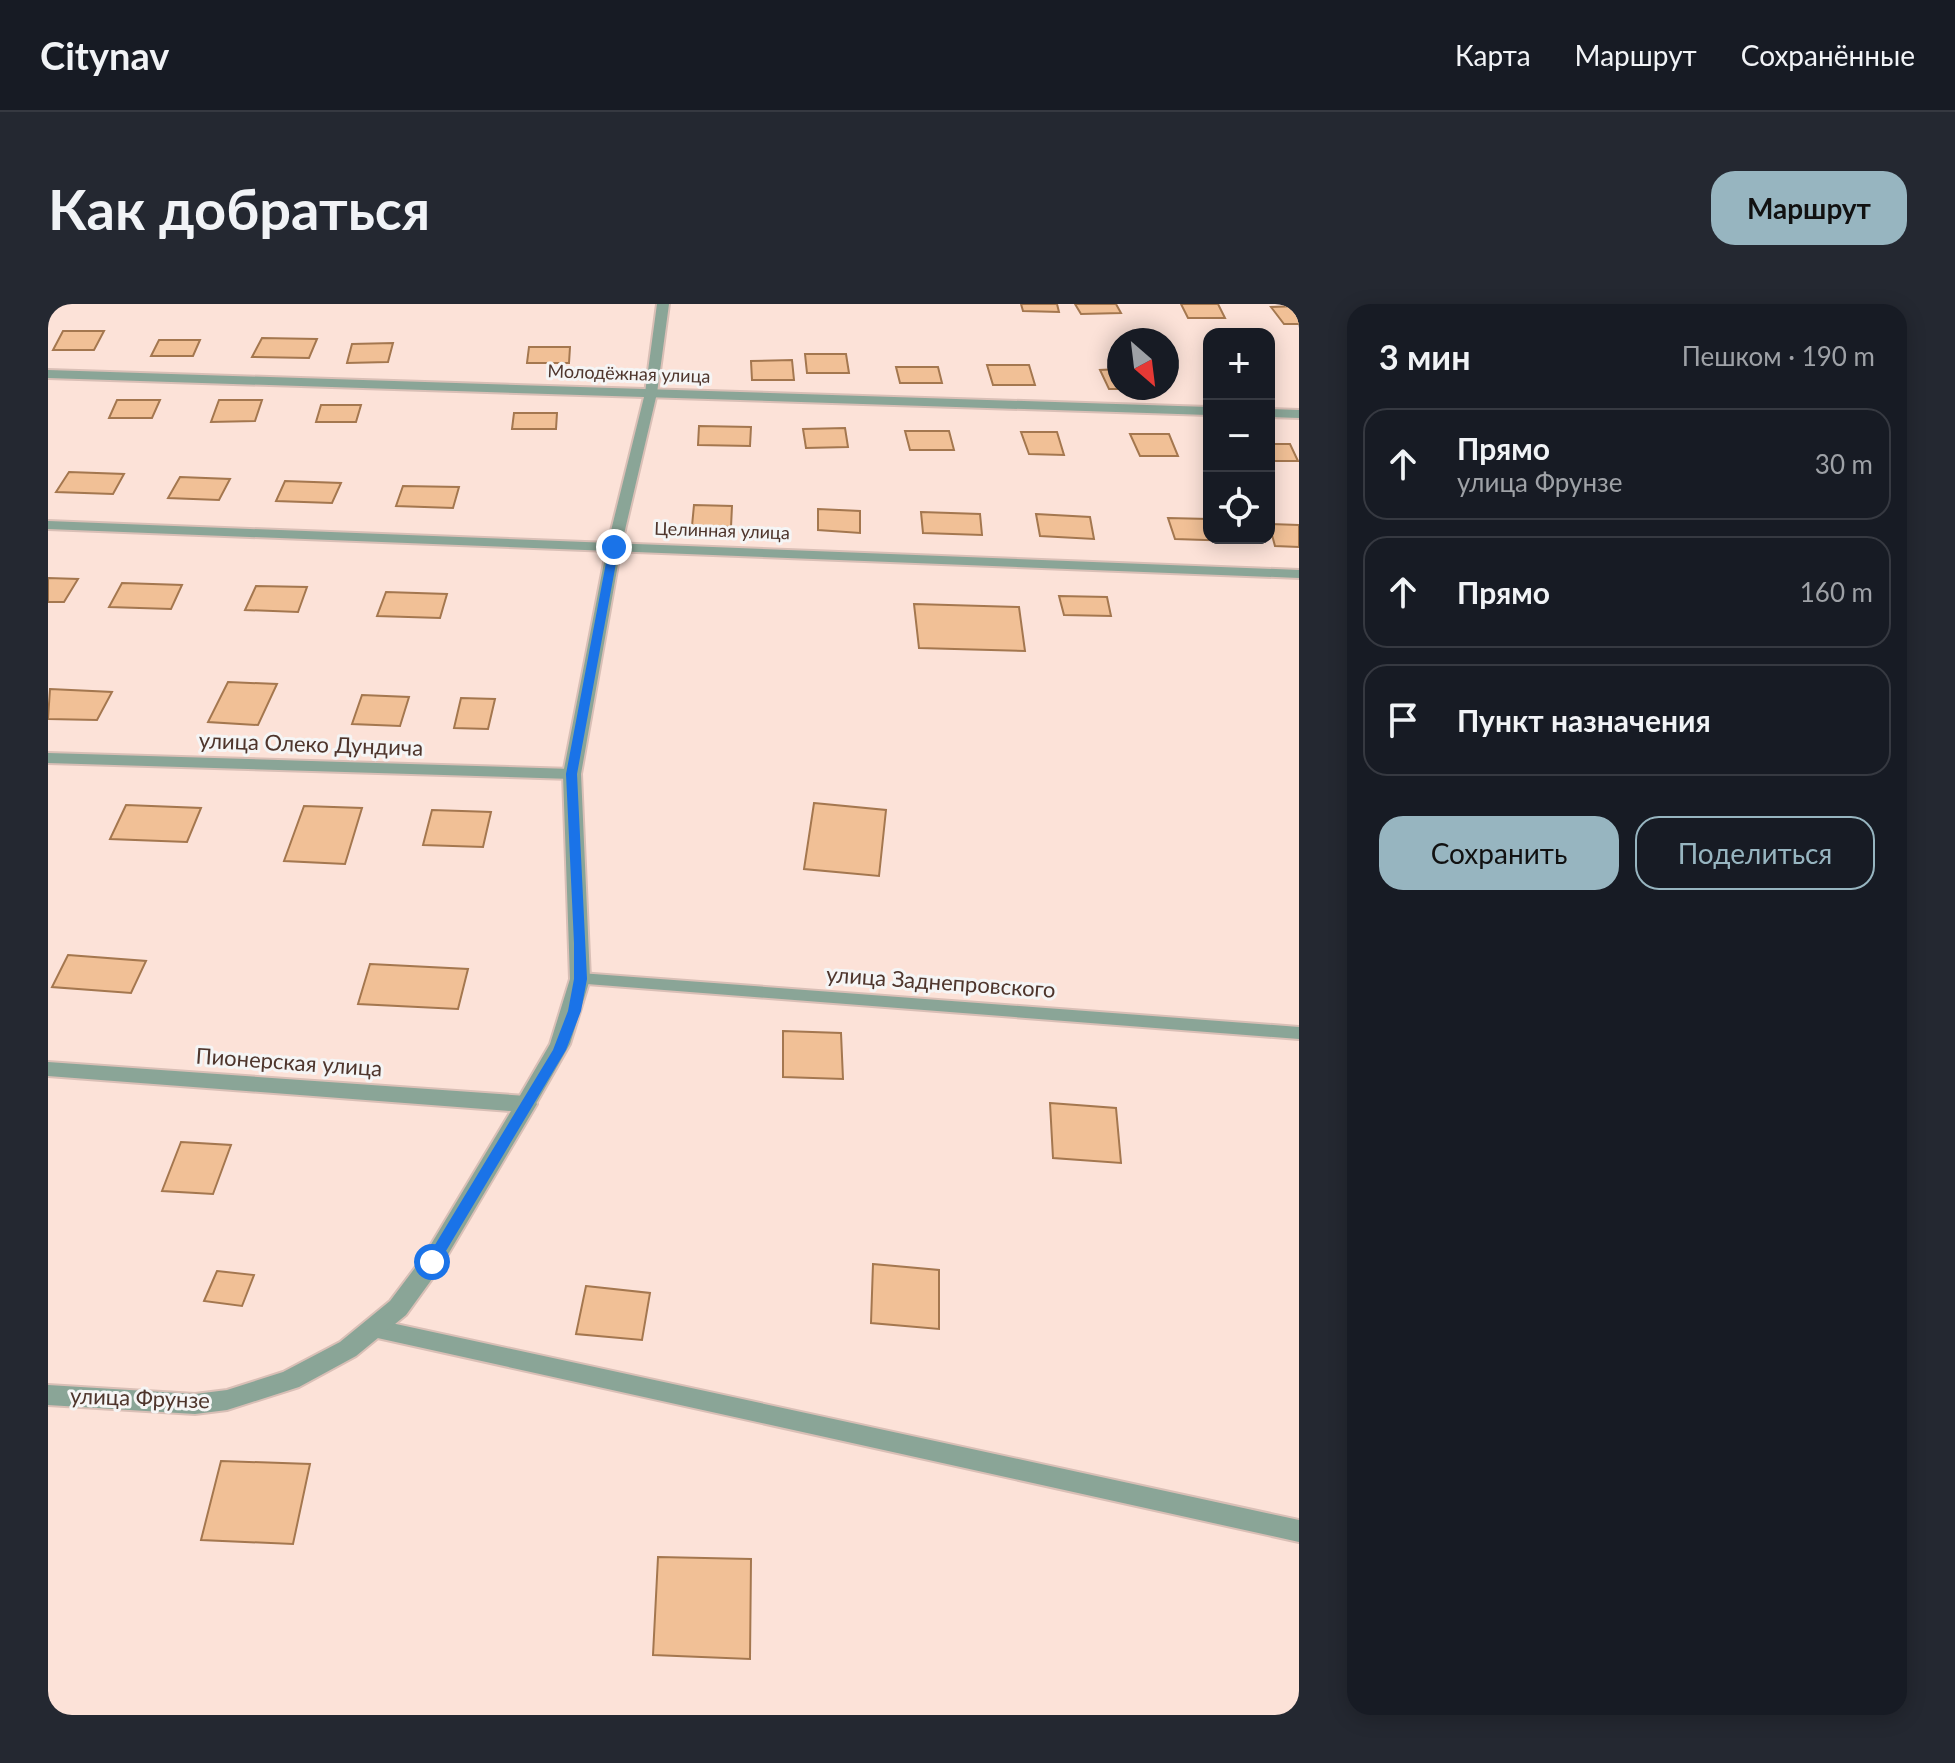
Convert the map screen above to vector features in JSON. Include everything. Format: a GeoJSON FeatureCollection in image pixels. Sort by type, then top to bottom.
{"type":"FeatureCollection","features":[{"type":"Feature","properties":{"kind":"street","name":"улица Фрунзе"},"geometry":{"type":"LineString","coordinates":[[48,1395],[195,1404],[227,1400],[290,1380],[348,1349],[398,1308],[432,1262],[560,1050],[574,1011],[580,979],[572,774],[614,547],[651,393],[663,304]]}},
{"type":"Feature","properties":{"kind":"street","name":"Молодёжная улица"},"geometry":{"type":"LineString","coordinates":[[48,374],[1203,411]]}},
{"type":"Feature","properties":{"kind":"street"},"geometry":{"type":"LineString","coordinates":[[1275,413],[1299,414]]}},
{"type":"Feature","properties":{"kind":"street","name":"Целинная улица"},"geometry":{"type":"LineString","coordinates":[[48,525],[1299,574]]}},
{"type":"Feature","properties":{"kind":"street","name":"улица Олеко Дундича"},"geometry":{"type":"LineString","coordinates":[[48,758],[572,774]]}},
{"type":"Feature","properties":{"kind":"street","name":"Пионерская улица"},"geometry":{"type":"LineString","coordinates":[[48,1069],[526,1104]]}},
{"type":"Feature","properties":{"kind":"lane","name":"улица Заднепровского"},"geometry":{"type":"LineString","coordinates":[[580,979],[1299,1033]]}},
{"type":"Feature","properties":{"kind":"lane"},"geometry":{"type":"LineString","coordinates":[[373,1328],[1299,1531]]}},
{"type":"Feature","properties":{"kind":"building"},"geometry":{"type":"Polygon","coordinates":[[[1021,304],[1057,304],[1059,312],[1023,311],[1021,304]]]}},
{"type":"Feature","properties":{"kind":"building"},"geometry":{"type":"Polygon","coordinates":[[[1075,304],[1116,304],[1121,313],[1081,314],[1075,304]]]}},
{"type":"Feature","properties":{"kind":"building"},"geometry":{"type":"Polygon","coordinates":[[[1181,304],[1218,304],[1225,318],[1188,318],[1181,304]]]}},
{"type":"Feature","properties":{"kind":"building"},"geometry":{"type":"Polygon","coordinates":[[[1299,306],[1299,324],[1284,324],[1271,307],[1299,306]]]}},
{"type":"Feature","properties":{"kind":"building"},"geometry":{"type":"Polygon","coordinates":[[[63,331],[104,331],[94,350],[53,350],[63,331]]]}},
{"type":"Feature","properties":{"kind":"building"},"geometry":{"type":"Polygon","coordinates":[[[262,338],[317,339],[309,358],[252,357],[262,338]]]}},
{"type":"Feature","properties":{"kind":"building"},"geometry":{"type":"Polygon","coordinates":[[[159,340],[200,340],[193,356],[151,356],[159,340]]]}},
{"type":"Feature","properties":{"kind":"building"},"geometry":{"type":"Polygon","coordinates":[[[393,343],[388,362],[347,363],[352,344],[393,343]]]}},
{"type":"Feature","properties":{"kind":"building"},"geometry":{"type":"Polygon","coordinates":[[[529,347],[570,347],[569,363],[527,363],[529,347]]]}},
{"type":"Feature","properties":{"kind":"building"},"geometry":{"type":"Polygon","coordinates":[[[805,354],[846,354],[849,373],[807,373],[805,354]]]}},
{"type":"Feature","properties":{"kind":"building"},"geometry":{"type":"Polygon","coordinates":[[[792,360],[794,380],[752,380],[751,361],[792,360]]]}},
{"type":"Feature","properties":{"kind":"building"},"geometry":{"type":"Polygon","coordinates":[[[987,365],[1029,365],[1035,385],[993,385],[987,365]]]}},
{"type":"Feature","properties":{"kind":"building"},"geometry":{"type":"Polygon","coordinates":[[[896,367],[938,367],[942,383],[900,383],[896,367]]]}},
{"type":"Feature","properties":{"kind":"building"},"geometry":{"type":"Polygon","coordinates":[[[1100,370],[1107,370],[1107,385],[1100,370]]]}},
{"type":"Feature","properties":{"kind":"building"},"geometry":{"type":"Polygon","coordinates":[[[117,400],[160,400],[152,418],[109,418],[117,400]]]}},
{"type":"Feature","properties":{"kind":"building"},"geometry":{"type":"Polygon","coordinates":[[[219,400],[262,400],[255,421],[211,422],[219,400]]]}},
{"type":"Feature","properties":{"kind":"building"},"geometry":{"type":"Polygon","coordinates":[[[321,405],[361,405],[356,422],[316,422],[321,405]]]}},
{"type":"Feature","properties":{"kind":"building"},"geometry":{"type":"Polygon","coordinates":[[[514,413],[557,413],[556,429],[512,429],[514,413]]]}},
{"type":"Feature","properties":{"kind":"building"},"geometry":{"type":"Polygon","coordinates":[[[699,426],[751,427],[750,446],[698,445],[699,426]]]}},
{"type":"Feature","properties":{"kind":"building"},"geometry":{"type":"Polygon","coordinates":[[[845,428],[848,447],[806,448],[803,429],[845,428]]]}},
{"type":"Feature","properties":{"kind":"building"},"geometry":{"type":"Polygon","coordinates":[[[905,431],[949,431],[954,450],[910,450],[905,431]]]}},
{"type":"Feature","properties":{"kind":"building"},"geometry":{"type":"Polygon","coordinates":[[[1021,432],[1057,432],[1064,455],[1029,454],[1021,432]]]}},
{"type":"Feature","properties":{"kind":"building"},"geometry":{"type":"Polygon","coordinates":[[[1130,434],[1169,434],[1178,456],[1140,456],[1130,434]]]}},
{"type":"Feature","properties":{"kind":"building"},"geometry":{"type":"Polygon","coordinates":[[[1275,444],[1290,444],[1298,461],[1275,461],[1275,444]]]}},
{"type":"Feature","properties":{"kind":"building"},"geometry":{"type":"Polygon","coordinates":[[[69,472],[124,474],[113,494],[56,492],[69,472]]]}},
{"type":"Feature","properties":{"kind":"building"},"geometry":{"type":"Polygon","coordinates":[[[180,477],[230,479],[219,500],[168,498],[180,477]]]}},
{"type":"Feature","properties":{"kind":"building"},"geometry":{"type":"Polygon","coordinates":[[[285,481],[341,483],[332,503],[276,501],[285,481]]]}},
{"type":"Feature","properties":{"kind":"building"},"geometry":{"type":"Polygon","coordinates":[[[403,486],[459,487],[453,508],[396,506],[403,486]]]}},
{"type":"Feature","properties":{"kind":"building"},"geometry":{"type":"Polygon","coordinates":[[[694,505],[732,506],[731,527],[692,526],[694,505]]]}},
{"type":"Feature","properties":{"kind":"building"},"geometry":{"type":"Polygon","coordinates":[[[818,509],[860,511],[860,533],[818,530],[818,509]]]}},
{"type":"Feature","properties":{"kind":"building"},"geometry":{"type":"Polygon","coordinates":[[[921,512],[980,514],[982,535],[923,533],[921,512]]]}},
{"type":"Feature","properties":{"kind":"building"},"geometry":{"type":"Polygon","coordinates":[[[1036,514],[1090,517],[1094,539],[1040,536],[1036,514]]]}},
{"type":"Feature","properties":{"kind":"building"},"geometry":{"type":"Polygon","coordinates":[[[1168,518],[1203,519],[1203,540],[1175,539],[1168,518]]]}},
{"type":"Feature","properties":{"kind":"building"},"geometry":{"type":"Polygon","coordinates":[[[1275,524],[1299,525],[1299,547],[1275,546],[1275,524]]]}},
{"type":"Feature","properties":{"kind":"building"},"geometry":{"type":"Polygon","coordinates":[[[48,578],[78,579],[64,602],[48,602],[48,578]]]}},
{"type":"Feature","properties":{"kind":"building"},"geometry":{"type":"Polygon","coordinates":[[[122,583],[182,585],[171,609],[109,607],[122,583]]]}},
{"type":"Feature","properties":{"kind":"building"},"geometry":{"type":"Polygon","coordinates":[[[256,586],[307,587],[298,612],[245,610],[256,586]]]}},
{"type":"Feature","properties":{"kind":"building"},"geometry":{"type":"Polygon","coordinates":[[[386,592],[447,594],[440,618],[377,616],[386,592]]]}},
{"type":"Feature","properties":{"kind":"building"},"geometry":{"type":"Polygon","coordinates":[[[1059,596],[1107,597],[1111,616],[1064,615],[1059,596]]]}},
{"type":"Feature","properties":{"kind":"building"},"geometry":{"type":"Polygon","coordinates":[[[914,604],[1019,607],[1025,651],[919,648],[914,604]]]}},
{"type":"Feature","properties":{"kind":"building"},"geometry":{"type":"Polygon","coordinates":[[[228,682],[277,684],[258,725],[208,722],[228,682]]]}},
{"type":"Feature","properties":{"kind":"building"},"geometry":{"type":"Polygon","coordinates":[[[50,689],[112,692],[97,720],[48,719],[50,689]]]}},
{"type":"Feature","properties":{"kind":"building"},"geometry":{"type":"Polygon","coordinates":[[[362,695],[409,697],[400,726],[352,724],[362,695]]]}},
{"type":"Feature","properties":{"kind":"building"},"geometry":{"type":"Polygon","coordinates":[[[461,698],[495,699],[488,729],[454,728],[461,698]]]}},
{"type":"Feature","properties":{"kind":"building"},"geometry":{"type":"Polygon","coordinates":[[[814,803],[886,810],[879,876],[804,869],[814,803]]]}},
{"type":"Feature","properties":{"kind":"building"},"geometry":{"type":"Polygon","coordinates":[[[126,805],[201,808],[187,842],[110,839],[126,805]]]}},
{"type":"Feature","properties":{"kind":"building"},"geometry":{"type":"Polygon","coordinates":[[[304,806],[362,808],[345,864],[284,861],[304,806]]]}},
{"type":"Feature","properties":{"kind":"building"},"geometry":{"type":"Polygon","coordinates":[[[432,810],[491,812],[483,847],[423,845],[432,810]]]}},
{"type":"Feature","properties":{"kind":"building"},"geometry":{"type":"Polygon","coordinates":[[[68,955],[146,961],[131,993],[52,987],[68,955]]]}},
{"type":"Feature","properties":{"kind":"building"},"geometry":{"type":"Polygon","coordinates":[[[370,964],[468,969],[458,1009],[358,1004],[370,964]]]}},
{"type":"Feature","properties":{"kind":"building"},"geometry":{"type":"Polygon","coordinates":[[[783,1031],[841,1033],[843,1079],[783,1077],[783,1031]]]}},
{"type":"Feature","properties":{"kind":"building"},"geometry":{"type":"Polygon","coordinates":[[[1050,1103],[1116,1108],[1121,1163],[1053,1158],[1050,1103]]]}},
{"type":"Feature","properties":{"kind":"building"},"geometry":{"type":"Polygon","coordinates":[[[181,1142],[231,1145],[213,1194],[162,1191],[181,1142]]]}},
{"type":"Feature","properties":{"kind":"building"},"geometry":{"type":"Polygon","coordinates":[[[873,1264],[939,1270],[939,1329],[871,1323],[873,1264]]]}},
{"type":"Feature","properties":{"kind":"building"},"geometry":{"type":"Polygon","coordinates":[[[217,1271],[254,1275],[242,1306],[204,1301],[217,1271]]]}},
{"type":"Feature","properties":{"kind":"building"},"geometry":{"type":"Polygon","coordinates":[[[586,1286],[650,1293],[642,1340],[576,1334],[586,1286]]]}},
{"type":"Feature","properties":{"kind":"building"},"geometry":{"type":"Polygon","coordinates":[[[221,1461],[310,1464],[293,1544],[201,1540],[221,1461]]]}},
{"type":"Feature","properties":{"kind":"building"},"geometry":{"type":"Polygon","coordinates":[[[658,1557],[751,1559],[750,1659],[653,1655],[658,1557]]]}},
{"type":"Feature","properties":{"kind":"route"},"geometry":{"type":"LineString","coordinates":[[432,1262],[560,1050],[574,1011],[580,979],[580,943],[572,774],[614,547]]}}]}
